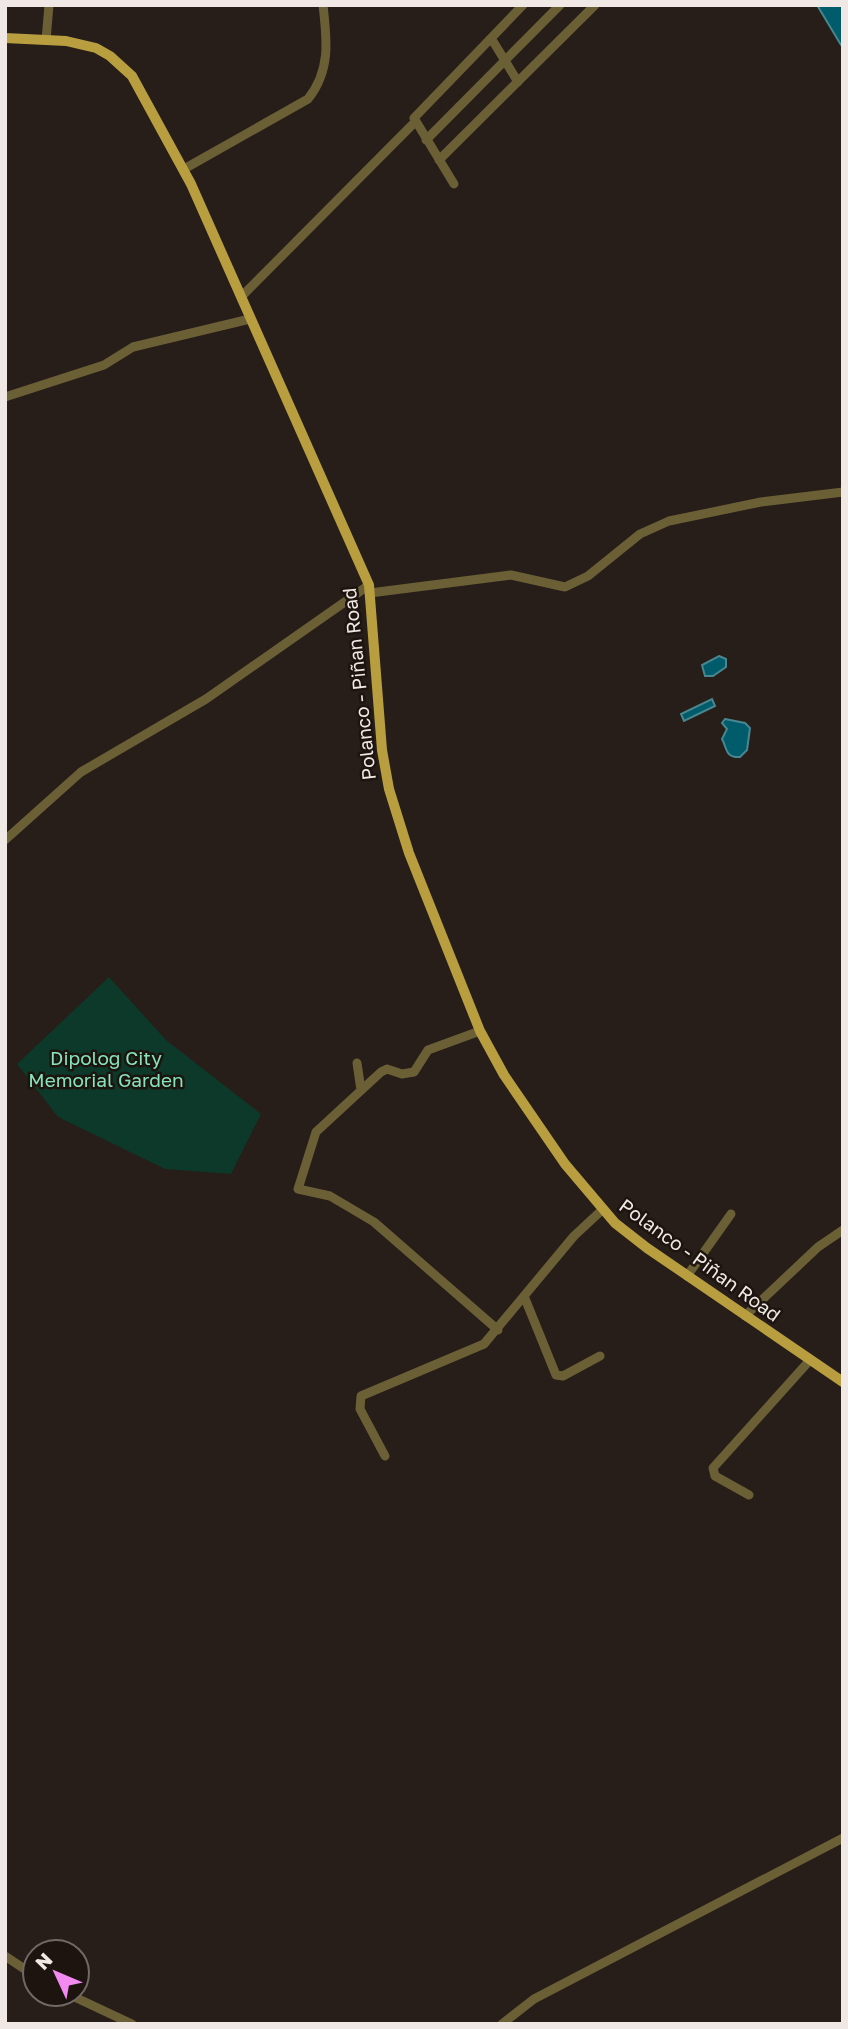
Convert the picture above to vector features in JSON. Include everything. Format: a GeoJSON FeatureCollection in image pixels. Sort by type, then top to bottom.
{"type":"FeatureCollection","features":[{"type":"Feature","properties":{"kind":"main road","name":"Polanco - Piñan Road"},"geometry":{"type":"LineString","coordinates":[[5,38],[47,40],[96,48],[121,64],[141,91],[184,169],[370,589],[382,750],[389,789],[409,853],[480,1031],[525,1107],[602,1210],[646,1248],[843,1382]]}},
{"type":"Feature","properties":{"kind":"street"},"geometry":{"type":"LineString","coordinates":[[47,40],[49,5]]}},
{"type":"Feature","properties":{"kind":"street"},"geometry":{"type":"LineString","coordinates":[[48,27],[58,5]]}},
{"type":"Feature","properties":{"kind":"street"},"geometry":{"type":"LineString","coordinates":[[184,169],[307,99],[320,78],[327,58],[323,5]]}},
{"type":"Feature","properties":{"kind":"street"},"geometry":{"type":"LineString","coordinates":[[453,184],[415,122],[415,116],[523,5]]}},
{"type":"Feature","properties":{"kind":"street"},"geometry":{"type":"LineString","coordinates":[[426,140],[560,5]]}},
{"type":"Feature","properties":{"kind":"street"},"geometry":{"type":"LineString","coordinates":[[439,160],[595,5]]}},
{"type":"Feature","properties":{"kind":"street"},"geometry":{"type":"LineString","coordinates":[[491,38],[518,82]]}},
{"type":"Feature","properties":{"kind":"street"},"geometry":{"type":"LineString","coordinates":[[240,297],[415,122]]}},
{"type":"Feature","properties":{"kind":"street"},"geometry":{"type":"LineString","coordinates":[[5,397],[104,365],[133,347],[250,318]]}},
{"type":"Feature","properties":{"kind":"street"},"geometry":{"type":"LineString","coordinates":[[5,840],[81,772],[206,699],[370,589],[511,575],[565,587],[588,576],[640,534],[669,521],[761,502],[843,492]]}},
{"type":"Feature","properties":{"kind":"street"},"geometry":{"type":"LineString","coordinates":[[480,1031],[428,1050],[414,1072],[402,1074],[387,1069],[361,1090],[316,1132],[298,1189],[330,1196],[374,1222],[498,1330]]}},
{"type":"Feature","properties":{"kind":"street"},"geometry":{"type":"LineString","coordinates":[[357,1063],[361,1090]]}},
{"type":"Feature","properties":{"kind":"street"},"geometry":{"type":"LineString","coordinates":[[384,1456],[360,1409],[361,1396],[484,1344],[574,1236],[602,1210]]}},
{"type":"Feature","properties":{"kind":"street"},"geometry":{"type":"LineString","coordinates":[[687,1276],[731,1214]]}},
{"type":"Feature","properties":{"kind":"street"},"geometry":{"type":"LineString","coordinates":[[745,1317],[818,1247],[843,1230]]}},
{"type":"Feature","properties":{"kind":"street"},"geometry":{"type":"LineString","coordinates":[[524,1296],[556,1375],[563,1376],[600,1356]]}},
{"type":"Feature","properties":{"kind":"street"},"geometry":{"type":"LineString","coordinates":[[749,1495],[715,1476],[713,1468],[810,1360]]}},
{"type":"Feature","properties":{"kind":"street"},"geometry":{"type":"LineString","coordinates":[[502,2024],[534,2000],[843,1838]]}},
{"type":"Feature","properties":{"kind":"street"},"geometry":{"type":"LineString","coordinates":[[5,1956],[21,1967]]}},
{"type":"Feature","properties":{"kind":"street"},"geometry":{"type":"LineString","coordinates":[[91,2005],[132,2024]]}},
{"type":"Feature","properties":{"kind":"green space","name":"Dipolog City Memorial Garden"},"geometry":{"type":"Polygon","coordinates":[[[109,977],[166,1040],[261,1114],[231,1174],[165,1169],[58,1117],[17,1064],[109,977]]]}},
{"type":"Feature","properties":{"kind":"water"},"geometry":{"type":"Polygon","coordinates":[[[817,5],[843,5],[843,47],[841,45],[817,5]]]}},
{"type":"Feature","properties":{"kind":"water"},"geometry":{"type":"Polygon","coordinates":[[[719,656],[726,659],[726,667],[713,676],[705,676],[702,665],[719,656]]]}},
{"type":"Feature","properties":{"kind":"water"},"geometry":{"type":"Polygon","coordinates":[[[712,699],[715,706],[684,721],[681,714],[712,699]]]}},
{"type":"Feature","properties":{"kind":"water"},"geometry":{"type":"Polygon","coordinates":[[[725,719],[745,723],[750,728],[747,750],[740,757],[727,752],[722,739],[727,729],[722,723],[725,719]]]}}]}
